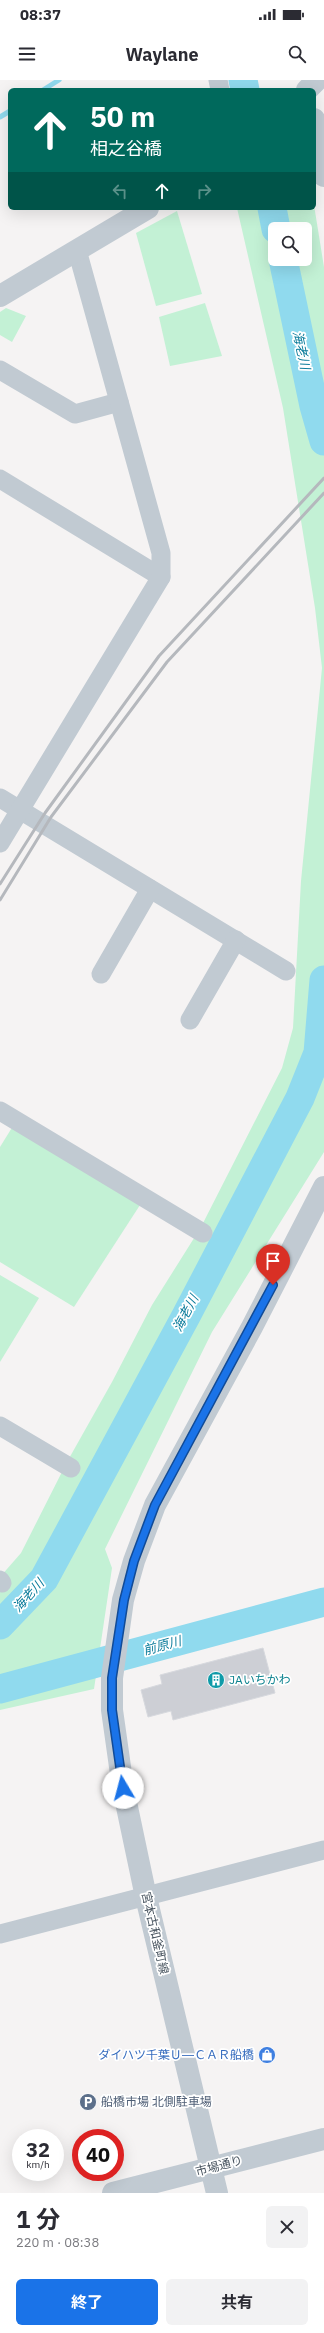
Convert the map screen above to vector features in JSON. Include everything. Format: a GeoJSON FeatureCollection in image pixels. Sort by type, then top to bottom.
{"type":"FeatureCollection","features":[{"type":"Feature","properties":{"kind":"street"},"geometry":{"type":"LineString","coordinates":[[309,88],[317,80]]}},
{"type":"Feature","properties":{"kind":"street"},"geometry":{"type":"LineString","coordinates":[[316,130],[324,176]]}},
{"type":"Feature","properties":{"kind":"street"},"geometry":{"type":"LineString","coordinates":[[0,296],[145,210]]}},
{"type":"Feature","properties":{"kind":"street"},"geometry":{"type":"LineString","coordinates":[[0,843],[161,577],[161,553],[77,250]]}},
{"type":"Feature","properties":{"kind":"street"},"geometry":{"type":"LineString","coordinates":[[0,370],[75,414],[119,402]]}},
{"type":"Feature","properties":{"kind":"street"},"geometry":{"type":"LineString","coordinates":[[0,479],[161,577]]}},
{"type":"Feature","properties":{"kind":"street"},"geometry":{"type":"LineString","coordinates":[[0,798],[286,971]]}},
{"type":"Feature","properties":{"kind":"street"},"geometry":{"type":"LineString","coordinates":[[100,974],[150,889]]}},
{"type":"Feature","properties":{"kind":"street"},"geometry":{"type":"LineString","coordinates":[[190,1020],[236,940]]}},
{"type":"Feature","properties":{"kind":"street"},"geometry":{"type":"LineString","coordinates":[[0,1111],[203,1233]]}},
{"type":"Feature","properties":{"kind":"street","name":"宮本古和釜町線"},"geometry":{"type":"LineString","coordinates":[[217,2193],[146,1897],[123,1788],[112,1710],[113,1671],[124,1600],[134,1561],[155,1505],[252,1327],[324,1187]]}},
{"type":"Feature","properties":{"kind":"street"},"geometry":{"type":"LineString","coordinates":[[0,1426],[71,1468]]}},
{"type":"Feature","properties":{"kind":"street"},"geometry":{"type":"LineString","coordinates":[[0,1934],[324,1850]]}},
{"type":"Feature","properties":{"kind":"street","name":"市場通り"},"geometry":{"type":"LineString","coordinates":[[113,2193],[324,2138]]}},
{"type":"Feature","properties":{"kind":"green space"},"geometry":{"type":"Polygon","coordinates":[[[237,210],[315,210],[324,267],[324,1152],[212,1332],[105,1549],[112,1568],[94,1689],[0,1710],[0,1577],[21,1553],[67,1462],[112,1382],[152,1305],[201,1227],[282,1068],[293,1028],[301,881],[322,668],[315,608],[283,408],[237,210]]]}},
{"type":"Feature","properties":{"kind":"green space"},"geometry":{"type":"Polygon","coordinates":[[[177,211],[202,294],[156,306],[136,233],[177,211]]]}},
{"type":"Feature","properties":{"kind":"green space"},"geometry":{"type":"Polygon","coordinates":[[[205,303],[222,356],[170,366],[159,317],[205,303]]]}},
{"type":"Feature","properties":{"kind":"green space"},"geometry":{"type":"Polygon","coordinates":[[[6,308],[26,316],[12,342],[0,335],[0,312],[6,308]]]}},
{"type":"Feature","properties":{"kind":"green space"},"geometry":{"type":"Polygon","coordinates":[[[13,1126],[140,1205],[74,1307],[0,1262],[0,1147],[13,1126]]]}},
{"type":"Feature","properties":{"kind":"green space"},"geometry":{"type":"Polygon","coordinates":[[[0,1275],[39,1298],[0,1362],[0,1275]]]}},
{"type":"Feature","properties":{"kind":"building","name":"JAいちかわ"},"geometry":{"type":"Polygon","coordinates":[[[263,1648],[275,1693],[173,1720],[171,1711],[148,1717],[141,1690],[162,1684],[160,1675],[263,1648]]]}},
{"type":"Feature","properties":{"kind":"waterway"},"geometry":{"type":"LineString","coordinates":[[46,88],[59,80]]}},
{"type":"Feature","properties":{"kind":"waterway","name":"海老川"},"geometry":{"type":"LineString","coordinates":[[243,80],[245,88]]}},
{"type":"Feature","properties":{"kind":"waterway"},"geometry":{"type":"LineString","coordinates":[[0,117],[8,112]]}},
{"type":"Feature","properties":{"kind":"waterway","name":"海老川"},"geometry":{"type":"LineString","coordinates":[[272,210],[275,222]]}},
{"type":"Feature","properties":{"kind":"waterway","name":"海老川"},"geometry":{"type":"LineString","coordinates":[[284,266],[314,406],[324,441]]}},
{"type":"Feature","properties":{"kind":"waterway","name":"海老川"},"geometry":{"type":"LineString","coordinates":[[0,1625],[44,1579],[186,1316],[300,1098],[318,1053],[324,980]]}},
{"type":"Feature","properties":{"kind":"waterway","name":"前原川"},"geometry":{"type":"LineString","coordinates":[[0,1689],[324,1602]]}},
{"type":"Feature","properties":{"kind":"railway"},"geometry":{"type":"LineString","coordinates":[[0,884],[45,813],[159,656],[324,478]]}},
{"type":"Feature","properties":{"kind":"railway"},"geometry":{"type":"LineString","coordinates":[[0,900],[51,817],[167,662],[324,493]]}},
{"type":"Feature","properties":{"kind":"place","name":"JAいちかわ"},"geometry":{"type":"Point","coordinates":[216,1680]}},
{"type":"Feature","properties":{"kind":"place","name":"ダイハツ千葉Ｕ―ＣＡＲ船橋"},"geometry":{"type":"Point","coordinates":[267,2055]}},
{"type":"Feature","properties":{"kind":"place","name":"船橋市場 北側駐車場"},"geometry":{"type":"Point","coordinates":[88,2102]}},
{"type":"Feature","properties":{"kind":"route"},"geometry":{"type":"LineString","coordinates":[[123,1788],[112,1710],[112,1678],[124,1600],[134,1561],[155,1505],[180,1456],[252,1327],[273,1285]]}}]}
